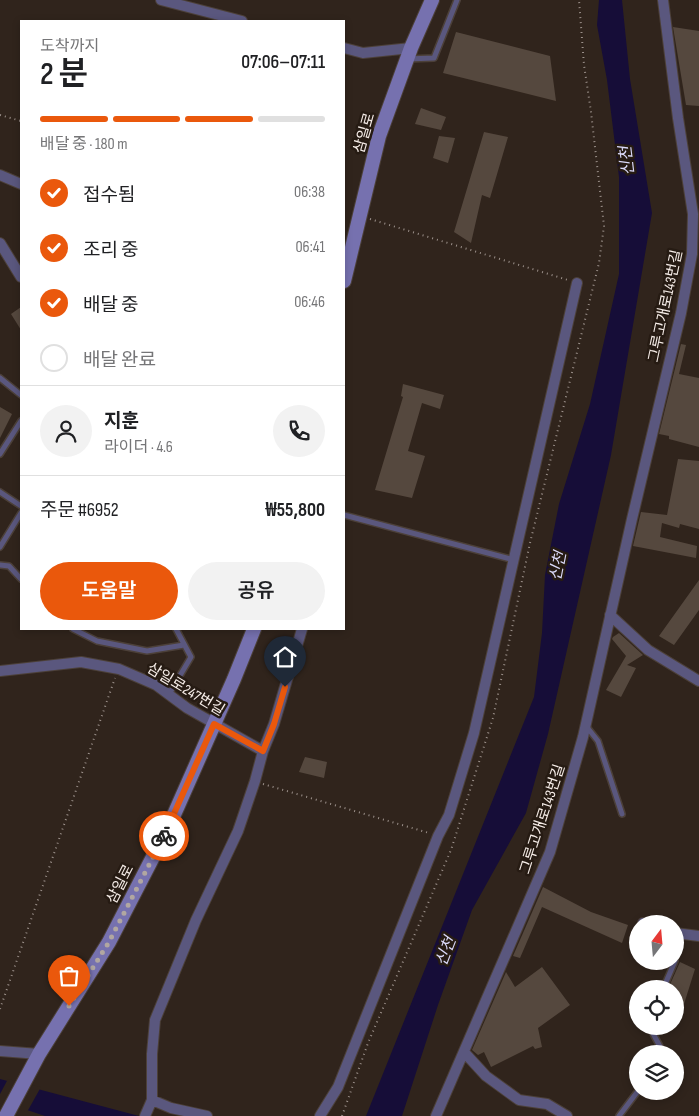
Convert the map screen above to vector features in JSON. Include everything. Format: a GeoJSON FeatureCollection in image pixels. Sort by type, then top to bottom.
{"type":"FeatureCollection","features":[{"type":"Feature","properties":{"kind":"main road","name":"삼일로"},"geometry":{"type":"LineString","coordinates":[[345,277],[379,136],[395,90],[432,0]]}},
{"type":"Feature","properties":{"kind":"main road"},"geometry":{"type":"LineString","coordinates":[[345,252],[356,231]]}},
{"type":"Feature","properties":{"kind":"main road","name":"삼일로"},"geometry":{"type":"LineString","coordinates":[[8,1112],[39,1054],[109,942],[169,826],[254,630]]}},
{"type":"Feature","properties":{"kind":"street"},"geometry":{"type":"LineString","coordinates":[[161,0],[238,20]]}},
{"type":"Feature","properties":{"kind":"street","name":"그루고개로143번길"},"geometry":{"type":"LineString","coordinates":[[436,1116],[550,852],[586,726],[681,313],[692,254],[693,214],[678,118],[663,0]]}},
{"type":"Feature","properties":{"kind":"street"},"geometry":{"type":"LineString","coordinates":[[345,48],[363,53],[408,58]]}},
{"type":"Feature","properties":{"kind":"street"},"geometry":{"type":"LineString","coordinates":[[0,175],[20,184]]}},
{"type":"Feature","properties":{"kind":"street"},"geometry":{"type":"LineString","coordinates":[[0,243],[20,275]]}},
{"type":"Feature","properties":{"kind":"street"},"geometry":{"type":"LineString","coordinates":[[320,1116],[338,1087],[438,836],[449,815],[474,733],[577,283]]}},
{"type":"Feature","properties":{"kind":"street"},"geometry":{"type":"LineString","coordinates":[[610,615],[648,650],[699,681]]}},
{"type":"Feature","properties":{"kind":"street"},"geometry":{"type":"LineString","coordinates":[[146,1114],[152,1100],[152,1054],[155,1020],[196,920],[238,831],[263,751],[274,724],[302,630]]}},
{"type":"Feature","properties":{"kind":"street","name":"삼일로247번길"},"geometry":{"type":"LineString","coordinates":[[0,671],[81,662],[119,669],[156,685],[186,708],[263,751]]}},
{"type":"Feature","properties":{"kind":"street"},"geometry":{"type":"LineString","coordinates":[[684,934],[699,936]]}},
{"type":"Feature","properties":{"kind":"street"},"geometry":{"type":"LineString","coordinates":[[0,1050],[39,1054]]}},
{"type":"Feature","properties":{"kind":"street"},"geometry":{"type":"LineString","coordinates":[[464,1052],[486,1076],[519,1100],[547,1104],[567,1116]]}},
{"type":"Feature","properties":{"kind":"street"},"geometry":{"type":"LineString","coordinates":[[152,1100],[171,1108],[207,1116]]}},
{"type":"Feature","properties":{"kind":"lane"},"geometry":{"type":"LineString","coordinates":[[408,58],[434,58],[457,0]]}},
{"type":"Feature","properties":{"kind":"lane"},"geometry":{"type":"LineString","coordinates":[[0,378],[20,394]]}},
{"type":"Feature","properties":{"kind":"lane"},"geometry":{"type":"LineString","coordinates":[[0,454],[20,423]]}},
{"type":"Feature","properties":{"kind":"lane"},"geometry":{"type":"LineString","coordinates":[[0,492],[20,505]]}},
{"type":"Feature","properties":{"kind":"lane"},"geometry":{"type":"LineString","coordinates":[[0,547],[20,515]]}},
{"type":"Feature","properties":{"kind":"lane"},"geometry":{"type":"LineString","coordinates":[[345,515],[515,560]]}},
{"type":"Feature","properties":{"kind":"lane"},"geometry":{"type":"LineString","coordinates":[[0,565],[9,566],[20,578]]}},
{"type":"Feature","properties":{"kind":"lane"},"geometry":{"type":"LineString","coordinates":[[75,630],[97,641],[147,651],[184,645]]}},
{"type":"Feature","properties":{"kind":"lane"},"geometry":{"type":"LineString","coordinates":[[169,695],[191,657],[176,630]]}},
{"type":"Feature","properties":{"kind":"lane"},"geometry":{"type":"LineString","coordinates":[[586,726],[598,741],[622,814]]}},
{"type":"Feature","properties":{"kind":"lane"},"geometry":{"type":"LineString","coordinates":[[620,1116],[632,1100]]}},
{"type":"Feature","properties":{"kind":"path"},"geometry":{"type":"LineString","coordinates":[[0,115],[20,121]]}},
{"type":"Feature","properties":{"kind":"path"},"geometry":{"type":"LineString","coordinates":[[360,216],[577,283]]}},
{"type":"Feature","properties":{"kind":"path"},"geometry":{"type":"LineString","coordinates":[[0,1009],[119,669]]}},
{"type":"Feature","properties":{"kind":"path"},"geometry":{"type":"LineString","coordinates":[[255,781],[438,836]]}},
{"type":"Feature","properties":{"kind":"water","name":"신천"},"geometry":{"type":"Polygon","coordinates":[[[599,0],[622,0],[630,79],[652,213],[611,455],[548,734],[526,813],[472,910],[438,1005],[402,1116],[366,1116],[534,697],[542,633],[545,575],[559,504],[590,404],[619,274],[619,177],[607,80],[597,25],[599,0]]]}},
{"type":"Feature","properties":{"kind":"water"},"geometry":{"type":"Polygon","coordinates":[[[0,1079],[139,1116],[45,1116],[0,1101],[0,1079]]]}},
{"type":"Feature","properties":{"kind":"pier"},"geometry":{"type":"Polygon","coordinates":[[[8,1079],[41,1087],[27,1112],[0,1103],[0,1094],[8,1079]]]}},
{"type":"Feature","properties":{"kind":"building"},"geometry":{"type":"Polygon","coordinates":[[[673,27],[699,31],[699,106],[686,105],[673,27]]]}},
{"type":"Feature","properties":{"kind":"building"},"geometry":{"type":"Polygon","coordinates":[[[456,32],[550,56],[556,101],[443,73],[456,32]]]}},
{"type":"Feature","properties":{"kind":"building"},"geometry":{"type":"Polygon","coordinates":[[[421,108],[446,117],[441,130],[415,124],[421,108]]]}},
{"type":"Feature","properties":{"kind":"building"},"geometry":{"type":"Polygon","coordinates":[[[484,132],[508,137],[490,198],[482,195],[471,243],[454,232],[484,132]]]}},
{"type":"Feature","properties":{"kind":"building"},"geometry":{"type":"Polygon","coordinates":[[[439,136],[455,138],[448,163],[433,158],[439,136]]]}},
{"type":"Feature","properties":{"kind":"building"},"geometry":{"type":"Polygon","coordinates":[[[20,308],[20,328],[11,314],[20,308]]]}},
{"type":"Feature","properties":{"kind":"building"},"geometry":{"type":"Polygon","coordinates":[[[681,344],[686,345],[679,374],[699,378],[699,447],[669,439],[669,436],[659,434],[681,344]]]}},
{"type":"Feature","properties":{"kind":"building"},"geometry":{"type":"Polygon","coordinates":[[[403,384],[444,395],[440,409],[422,403],[408,451],[425,456],[412,498],[375,490],[403,397],[401,396],[403,384]]]}},
{"type":"Feature","properties":{"kind":"building"},"geometry":{"type":"Polygon","coordinates":[[[0,407],[12,414],[0,438],[0,407]]]}},
{"type":"Feature","properties":{"kind":"building"},"geometry":{"type":"Polygon","coordinates":[[[678,459],[699,461],[699,529],[680,524],[679,528],[662,523],[660,537],[697,546],[696,558],[633,546],[641,512],[667,515],[678,459]]]}},
{"type":"Feature","properties":{"kind":"building"},"geometry":{"type":"Polygon","coordinates":[[[699,580],[699,610],[674,645],[659,636],[699,580]]]}},
{"type":"Feature","properties":{"kind":"building"},"geometry":{"type":"Polygon","coordinates":[[[619,633],[643,655],[627,665],[636,668],[621,697],[606,690],[626,656],[612,639],[619,633]]]}},
{"type":"Feature","properties":{"kind":"building"},"geometry":{"type":"Polygon","coordinates":[[[305,757],[327,762],[324,778],[299,772],[305,757]]]}},
{"type":"Feature","properties":{"kind":"building"},"geometry":{"type":"Polygon","coordinates":[[[543,887],[591,912],[628,925],[622,943],[542,907],[520,958],[513,956],[543,887]]]}},
{"type":"Feature","properties":{"kind":"building"},"geometry":{"type":"Polygon","coordinates":[[[684,964],[695,969],[684,1004],[684,980],[672,980],[676,970],[684,970],[684,964]]]}},
{"type":"Feature","properties":{"kind":"building"},"geometry":{"type":"Polygon","coordinates":[[[542,967],[570,1005],[538,1028],[542,1047],[535,1049],[533,1046],[491,1067],[484,1052],[478,1055],[472,1050],[506,972],[515,987],[542,967]]]}},
{"type":"Feature","properties":{"kind":"way so far"},"geometry":{"type":"LineString","coordinates":[[69,1006],[109,942],[164,836]]}},
{"type":"Feature","properties":{"kind":"route"},"geometry":{"type":"LineString","coordinates":[[164,836],[214,724],[263,751],[274,724],[285,687]]}}]}
